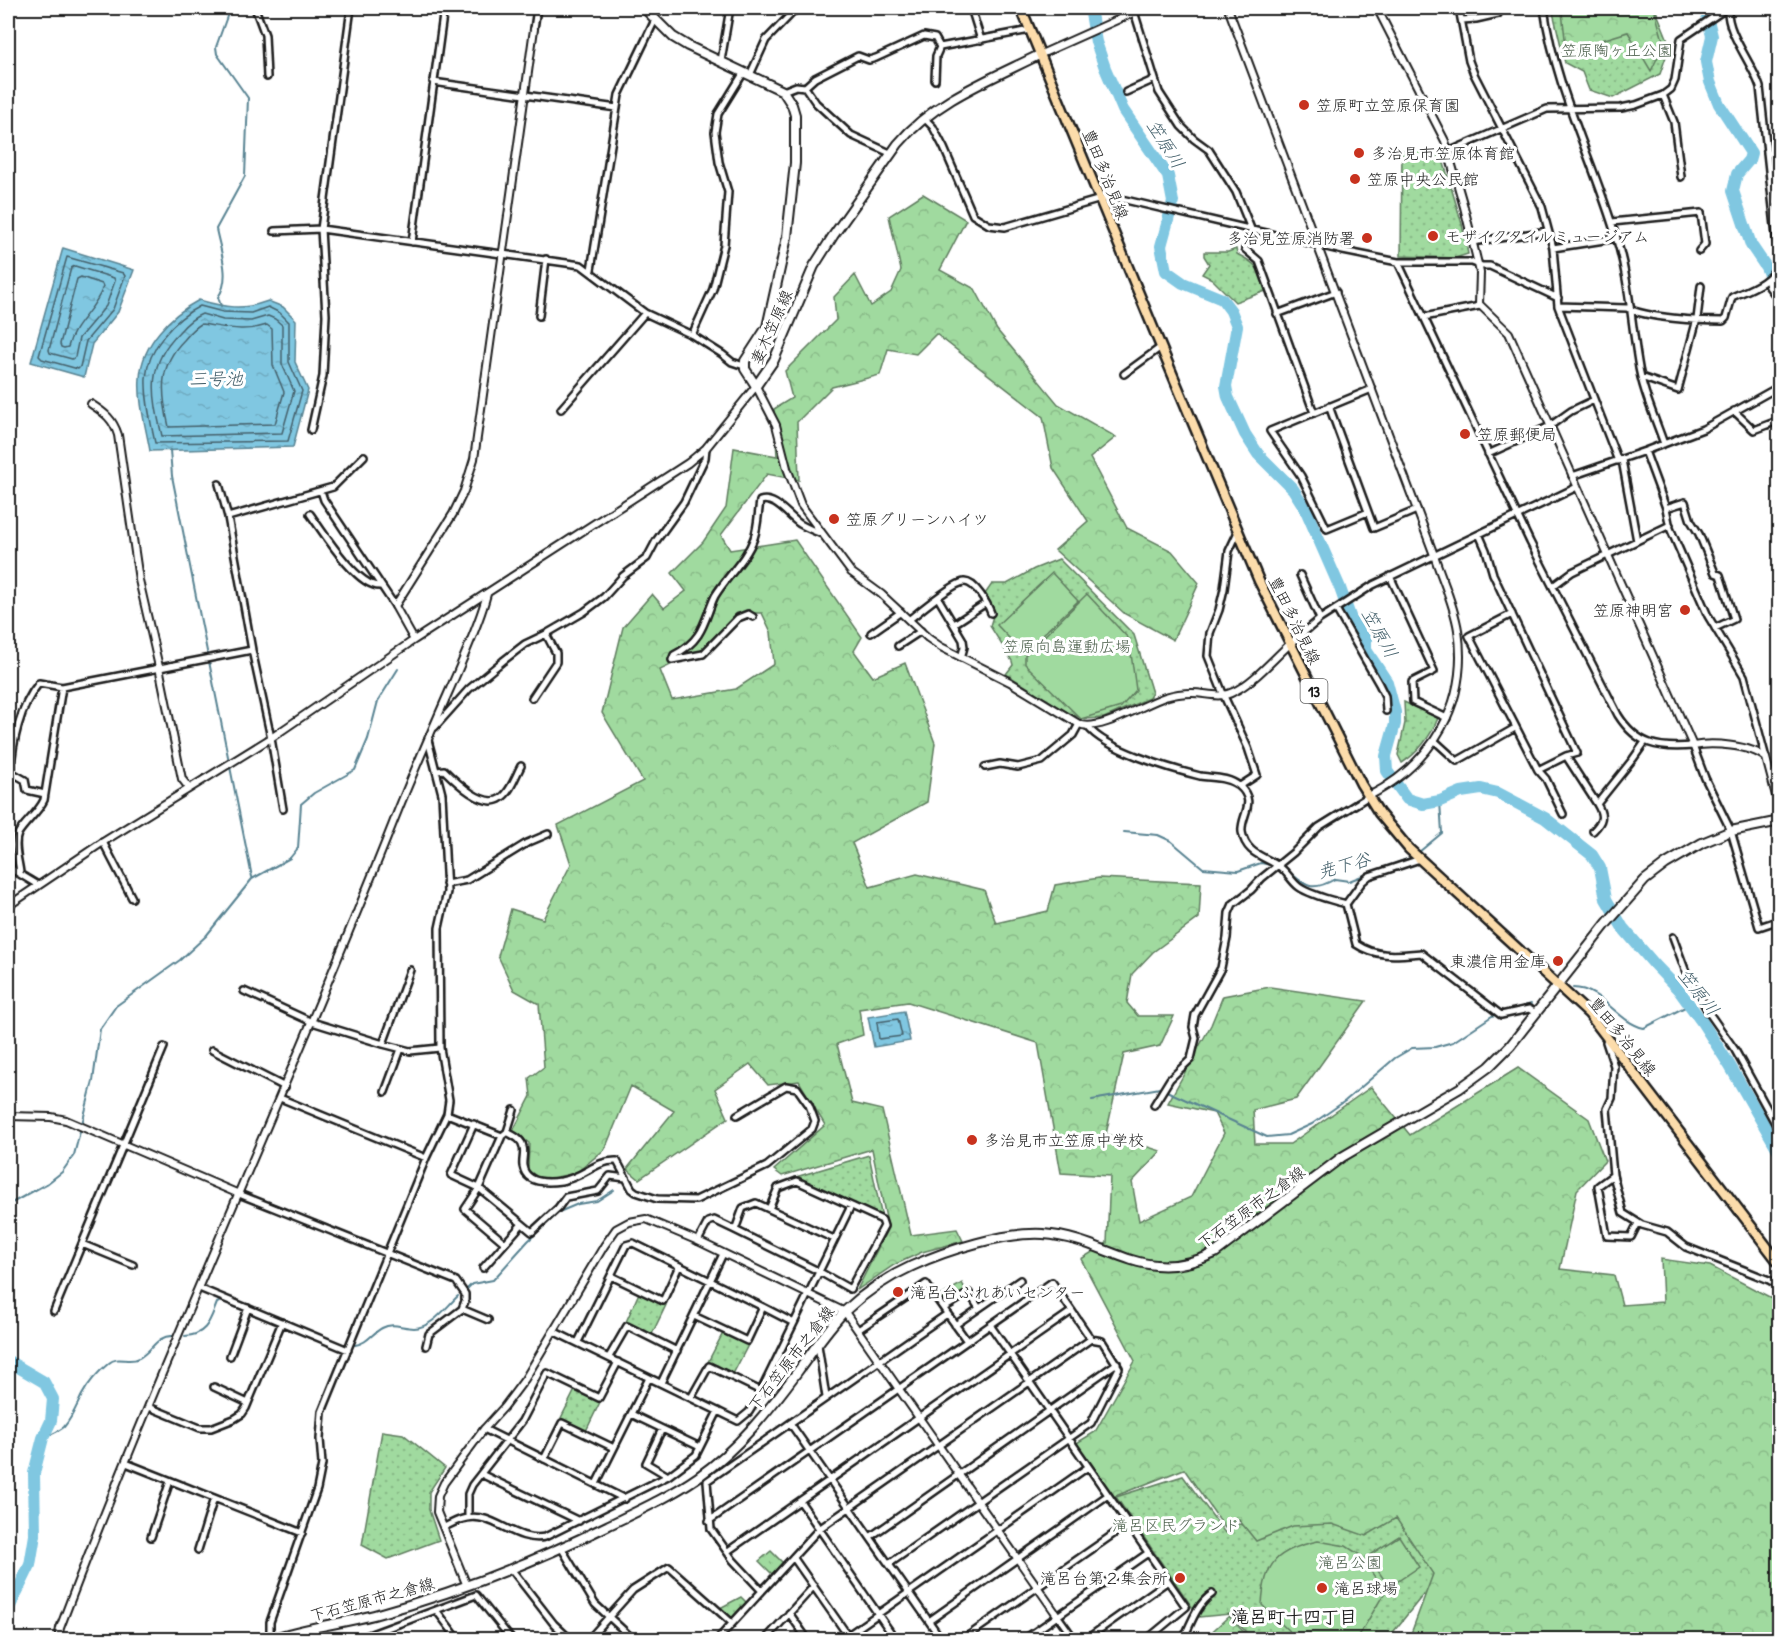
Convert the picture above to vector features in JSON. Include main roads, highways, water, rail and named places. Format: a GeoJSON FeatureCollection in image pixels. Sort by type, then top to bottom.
{"type":"FeatureCollection","features":[{"type":"Feature","properties":{"kind":"main road","name":"妻木笠原線"},"geometry":{"type":"LineString","coordinates":[[644,8],[680,41],[783,91],[790,99],[795,115],[795,163],[787,237],[767,327],[747,356],[744,366],[756,386],[769,369],[778,351],[798,299],[814,266],[890,153],[909,131],[942,105],[1041,54]]}},
{"type":"Feature","properties":{"kind":"main road","name":"豊田多治見線"},"geometry":{"type":"LineString","coordinates":[[1021,8],[1259,581],[1379,813],[1420,859],[1589,1014],[1608,1036],[1779,1264]]}},
{"type":"Feature","properties":{"kind":"main road","name":"下石笠原市之倉線"},"geometry":{"type":"LineString","coordinates":[[271,1639],[373,1615],[457,1590],[562,1549],[661,1500],[706,1470],[753,1427],[845,1312],[872,1289],[912,1266],[950,1251],[1016,1234],[1043,1234],[1070,1238],[1149,1265],[1172,1266],[1196,1262],[1215,1253],[1342,1156],[1460,1088],[1489,1067],[1510,1046],[1607,923],[1645,880],[1666,864],[1702,843],[1731,831],[1779,821]]}},
{"type":"Feature","properties":{"kind":"water"},"geometry":{"type":"Polygon","coordinates":[[[63,248],[134,270],[118,312],[92,344],[84,377],[31,362],[63,248]]]}},
{"type":"Feature","properties":{"kind":"water","name":"三号池"},"geometry":{"type":"Polygon","coordinates":[[[199,300],[233,307],[250,306],[268,301],[283,307],[296,320],[295,362],[308,390],[293,447],[150,451],[140,396],[142,365],[152,342],[160,332],[178,314],[199,300]]]}},
{"type":"Feature","properties":{"kind":"water"},"geometry":{"type":"Polygon","coordinates":[[[904,1011],[910,1041],[874,1047],[868,1017],[904,1011]]]}},
{"type":"Feature","properties":{"kind":"waterway"},"geometry":{"type":"LineString","coordinates":[[221,306],[218,297],[222,290],[225,273],[216,229],[245,176],[248,98],[217,54],[216,47],[230,8]]}},
{"type":"Feature","properties":{"kind":"waterway","name":"笠原川"},"geometry":{"type":"LineString","coordinates":[[1090,8],[1096,42],[1123,110],[1168,176],[1173,202],[1161,246],[1166,271],[1183,283],[1222,299],[1231,311],[1237,326],[1226,386],[1228,397],[1245,434],[1258,454],[1293,489],[1305,508],[1340,588],[1352,622],[1366,639],[1366,650],[1387,682],[1395,712],[1395,724],[1386,756],[1387,771],[1407,799],[1423,804],[1440,801],[1461,792],[1481,789],[1498,793],[1545,818],[1592,855],[1600,868],[1606,899],[1623,928],[1678,989],[1702,1022],[1780,1153]]}},
{"type":"Feature","properties":{"kind":"waterway"},"geometry":{"type":"LineString","coordinates":[[1705,8],[1712,36],[1706,62],[1710,82],[1719,104],[1751,153],[1749,160],[1737,174],[1733,191],[1751,245],[1780,294]]}},
{"type":"Feature","properties":{"kind":"waterway"},"geometry":{"type":"LineString","coordinates":[[170,450],[172,476],[252,877]]}},
{"type":"Feature","properties":{"kind":"waterway"},"geometry":{"type":"LineString","coordinates":[[8,1205],[48,1183],[62,1172],[74,1155],[93,1081],[100,1029],[116,1006],[180,960],[206,936],[252,879],[290,858],[298,848],[301,804],[314,793],[355,770],[368,739],[378,701],[398,669]]}},
{"type":"Feature","properties":{"kind":"waterway","name":"尭下谷"},"geometry":{"type":"LineString","coordinates":[[1419,852],[1442,833],[1440,801]]}},
{"type":"Feature","properties":{"kind":"waterway","name":"尭下谷"},"geometry":{"type":"LineString","coordinates":[[1124,832],[1158,835],[1171,841],[1203,868],[1238,871],[1261,863],[1276,866]]}},
{"type":"Feature","properties":{"kind":"waterway","name":"尭下谷"},"geometry":{"type":"LineString","coordinates":[[1375,871],[1410,858]]}},
{"type":"Feature","properties":{"kind":"waterway","name":"尭下谷"},"geometry":{"type":"LineString","coordinates":[[1285,868],[1302,882],[1313,886],[1319,886],[1335,879],[1349,881],[1367,874]]}},
{"type":"Feature","properties":{"kind":"waterway"},"geometry":{"type":"LineString","coordinates":[[1573,988],[1593,993],[1634,1025],[1644,1028],[1689,1005]]}},
{"type":"Feature","properties":{"kind":"waterway"},"geometry":{"type":"LineString","coordinates":[[1092,1100],[1160,1088],[1267,1137],[1288,1135],[1312,1124],[1345,1101],[1395,1058],[1412,1048],[1435,1047],[1453,1042],[1492,1016],[1531,1004]]}},
{"type":"Feature","properties":{"kind":"waterway"},"geometry":{"type":"LineString","coordinates":[[466,1290],[472,1284],[493,1280],[528,1241],[559,1212],[578,1204],[597,1201],[614,1190]]}},
{"type":"Feature","properties":{"kind":"waterway"},"geometry":{"type":"LineString","coordinates":[[355,1345],[386,1326],[414,1328],[427,1325],[458,1296]]}},
{"type":"Feature","properties":{"kind":"waterway"},"geometry":{"type":"LineString","coordinates":[[185,1336],[203,1330],[219,1302]]}},
{"type":"Feature","properties":{"kind":"waterway"},"geometry":{"type":"LineString","coordinates":[[43,1438],[64,1427],[88,1386],[109,1363],[116,1360],[135,1360],[163,1338],[173,1336]]}},
{"type":"Feature","properties":{"kind":"waterway"},"geometry":{"type":"LineString","coordinates":[[8,1361],[44,1382],[53,1399],[51,1421],[43,1438],[34,1473],[35,1535],[30,1565],[8,1610]]}},
{"type":"Feature","properties":{"kind":"place","name":"笠原町立笠原保育園"},"geometry":{"type":"Point","coordinates":[1304,105]}},
{"type":"Feature","properties":{"kind":"place","name":"多治見市笠原体育館"},"geometry":{"type":"Point","coordinates":[1359,153]}},
{"type":"Feature","properties":{"kind":"place","name":"笠原中央公民館"},"geometry":{"type":"Point","coordinates":[1355,179]}},
{"type":"Feature","properties":{"kind":"place","name":"モザイクタイルミュージアム"},"geometry":{"type":"Point","coordinates":[1433,236]}},
{"type":"Feature","properties":{"kind":"place","name":"多治見笠原消防署"},"geometry":{"type":"Point","coordinates":[1367,238]}},
{"type":"Feature","properties":{"kind":"place","name":"笠原郵便局"},"geometry":{"type":"Point","coordinates":[1465,434]}},
{"type":"Feature","properties":{"kind":"place","name":"笠原グリーンハイツ"},"geometry":{"type":"Point","coordinates":[834,519]}},
{"type":"Feature","properties":{"kind":"place","name":"笠原神明宮"},"geometry":{"type":"Point","coordinates":[1685,610]}},
{"type":"Feature","properties":{"kind":"place","name":"東濃信用金庫"},"geometry":{"type":"Point","coordinates":[1558,961]}},
{"type":"Feature","properties":{"kind":"place","name":"多治見市立笠原中学校"},"geometry":{"type":"Point","coordinates":[972,1140]}},
{"type":"Feature","properties":{"kind":"place","name":"滝呂台ふれあいセンター"},"geometry":{"type":"Point","coordinates":[898,1292]}},
{"type":"Feature","properties":{"kind":"place","name":"滝呂台第２集会所"},"geometry":{"type":"Point","coordinates":[1180,1578]}},
{"type":"Feature","properties":{"kind":"place","name":"滝呂球場"},"geometry":{"type":"Point","coordinates":[1322,1588]}},
{"type":"Feature","properties":{"kind":"district","name":"滝呂町十四丁目"},"geometry":{"type":"Point","coordinates":[1294,1616]}},
{"type":"Feature","properties":{"kind":"park label","name":"笠原陶ヶ丘公園"},"geometry":{"type":"Point","coordinates":[1617,50]}},
{"type":"Feature","properties":{"kind":"park label","name":"笠原向島運動広場"},"geometry":{"type":"Point","coordinates":[1067,646]}},
{"type":"Feature","properties":{"kind":"park label","name":"滝呂区民グランド"},"geometry":{"type":"Point","coordinates":[1176,1525]}},
{"type":"Feature","properties":{"kind":"park label","name":"滝呂公園"},"geometry":{"type":"Point","coordinates":[1350,1562]}}]}
